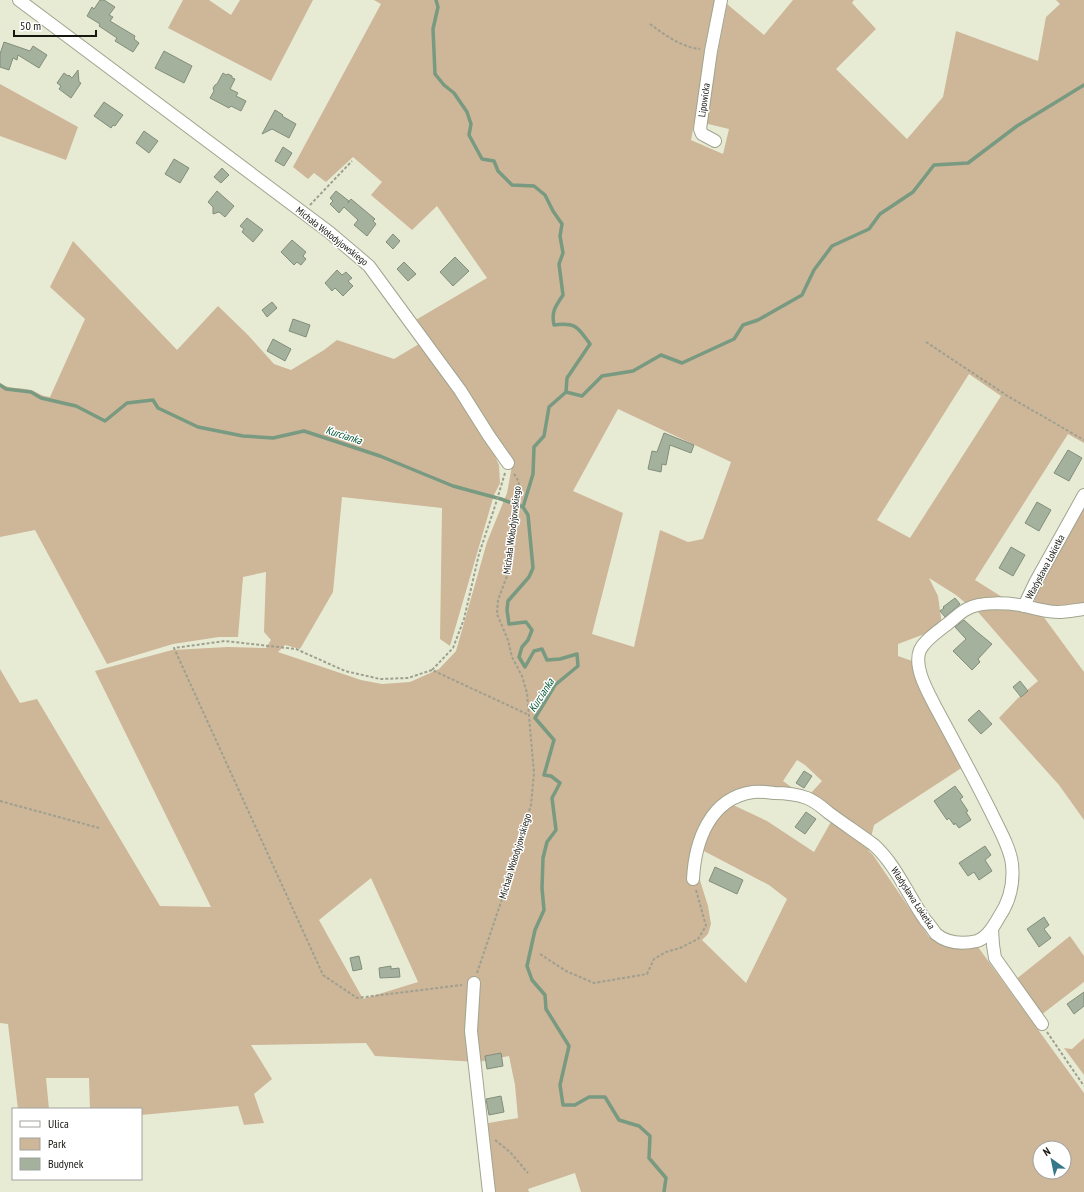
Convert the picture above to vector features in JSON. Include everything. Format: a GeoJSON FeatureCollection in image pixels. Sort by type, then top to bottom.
{"type":"FeatureCollection","features":[{"type":"Feature","properties":{"kind":"street","name":"Michała Wołodyjowskiego"},"geometry":{"type":"LineString","coordinates":[[19,0],[361,258],[369,266],[460,390],[508,463]]}},
{"type":"Feature","properties":{"kind":"street","name":"Lipowicka"},"geometry":{"type":"LineString","coordinates":[[715,141],[702,134],[700,130],[711,51],[721,0]]}},
{"type":"Feature","properties":{"kind":"street","name":"Władysława Łokietka"},"geometry":{"type":"LineString","coordinates":[[693,879],[697,848],[709,820],[717,809],[741,795],[754,792],[794,794],[808,798],[883,853],[894,867],[919,910],[936,934],[955,943],[966,943],[980,940],[992,929],[1004,910],[1010,895],[1012,862],[1000,830],[981,791],[926,688],[919,664],[920,651],[925,643],[935,633],[967,609],[983,604],[1024,606],[1035,583],[1084,495]]}},
{"type":"Feature","properties":{"kind":"street"},"geometry":{"type":"LineString","coordinates":[[1024,606],[1037,610],[1058,612],[1084,609]]}},
{"type":"Feature","properties":{"kind":"street"},"geometry":{"type":"LineString","coordinates":[[992,929],[995,958],[1042,1024]]}},
{"type":"Feature","properties":{"kind":"street"},"geometry":{"type":"LineString","coordinates":[[474,983],[471,1031],[489,1192]]}},
{"type":"Feature","properties":{"kind":"path"},"geometry":{"type":"LineString","coordinates":[[650,24],[663,34],[691,48],[711,51]]}},
{"type":"Feature","properties":{"kind":"path"},"geometry":{"type":"LineString","coordinates":[[303,213],[352,162]]}},
{"type":"Feature","properties":{"kind":"path"},"geometry":{"type":"LineString","coordinates":[[926,342],[1006,395],[1084,440]]}},
{"type":"Feature","properties":{"kind":"path"},"geometry":{"type":"LineString","coordinates":[[474,983],[357,998],[323,975],[174,648],[225,641],[296,650],[345,671],[380,679],[408,678],[432,670],[453,648],[464,619],[479,554],[508,463]]}},
{"type":"Feature","properties":{"kind":"path","name":"Michała Wołodyjowskiego"},"geometry":{"type":"LineString","coordinates":[[474,983],[531,805],[534,773],[527,693],[522,676],[512,657],[508,640],[497,614],[498,600],[507,576],[510,560],[513,523],[519,482],[508,463]]}},
{"type":"Feature","properties":{"kind":"path"},"geometry":{"type":"LineString","coordinates":[[432,670],[529,715]]}},
{"type":"Feature","properties":{"kind":"path"},"geometry":{"type":"LineString","coordinates":[[0,801],[99,828]]}},
{"type":"Feature","properties":{"kind":"path"},"geometry":{"type":"LineString","coordinates":[[540,954],[566,971],[594,983],[647,974],[654,959],[666,952],[680,948],[698,939],[706,926],[693,879]]}},
{"type":"Feature","properties":{"kind":"path"},"geometry":{"type":"LineString","coordinates":[[1042,1024],[1084,1086]]}},
{"type":"Feature","properties":{"kind":"path"},"geometry":{"type":"LineString","coordinates":[[482,1137],[495,1140],[510,1152],[528,1173]]}},
{"type":"Feature","properties":{"kind":"green space"},"geometry":{"type":"Polygon","coordinates":[[[183,0],[209,0],[231,15],[240,0],[313,0],[271,81],[168,28],[183,0]]]}},
{"type":"Feature","properties":{"kind":"green space"},"geometry":{"type":"Polygon","coordinates":[[[374,0],[721,0],[706,60],[691,140],[723,154],[729,129],[704,123],[727,4],[764,35],[793,0],[854,0],[852,3],[876,29],[836,69],[907,139],[943,97],[956,31],[1038,61],[1046,17],[1060,4],[1056,0],[1084,0],[1084,443],[1068,434],[975,580],[1002,597],[968,605],[956,595],[929,578],[938,596],[942,625],[935,630],[898,644],[898,656],[912,661],[914,672],[963,767],[874,825],[868,850],[873,855],[929,937],[957,947],[978,947],[1084,1093],[1084,1192],[581,1192],[575,1173],[528,1189],[529,1192],[491,1192],[483,1124],[518,1118],[515,1085],[509,1056],[478,1062],[375,1056],[366,1043],[251,1045],[272,1079],[254,1094],[264,1123],[244,1125],[238,1106],[142,1115],[142,1108],[90,1108],[89,1078],[46,1078],[49,1108],[18,1108],[8,1024],[0,1023],[0,669],[20,703],[37,699],[160,906],[211,907],[95,671],[172,650],[228,647],[266,648],[271,640],[264,632],[266,572],[243,577],[238,637],[219,637],[173,644],[107,664],[35,530],[0,537],[0,383],[8,387],[27,389],[50,397],[85,319],[50,287],[73,241],[177,350],[218,306],[248,335],[274,364],[291,370],[324,350],[337,340],[394,359],[419,344],[457,393],[489,443],[499,465],[500,483],[494,495],[450,646],[440,639],[442,508],[342,497],[333,592],[300,649],[285,645],[278,652],[361,680],[382,684],[410,682],[439,669],[456,651],[487,542],[507,493],[513,460],[414,321],[487,278],[437,206],[412,230],[371,195],[382,182],[353,157],[326,182],[314,173],[308,179],[293,167],[381,4],[374,0]],[[969,374],[877,520],[910,538],[1001,396],[969,374]],[[618,409],[573,491],[623,513],[592,634],[634,647],[660,530],[688,542],[703,539],[731,462],[618,409]],[[797,760],[783,781],[798,792],[810,794],[822,781],[805,765],[797,760]],[[756,795],[731,804],[767,821],[814,852],[832,820],[808,800],[756,795]],[[702,850],[698,874],[708,906],[711,924],[708,934],[702,940],[746,983],[787,899],[769,885],[702,850]],[[371,878],[319,920],[363,999],[418,982],[371,878]]]}},
{"type":"Feature","properties":{"kind":"green space"},"geometry":{"type":"Polygon","coordinates":[[[0,84],[78,127],[66,160],[0,136],[0,84]]]}},
{"type":"Feature","properties":{"kind":"green space"},"geometry":{"type":"Polygon","coordinates":[[[1084,499],[1084,604],[1052,607],[1035,603],[1034,594],[1084,499]]]}},
{"type":"Feature","properties":{"kind":"green space"},"geometry":{"type":"Polygon","coordinates":[[[1002,608],[1043,616],[1084,672],[1084,820],[1059,785],[999,718],[1018,698],[1038,681],[978,612],[1002,608]]]}},
{"type":"Feature","properties":{"kind":"green space"},"geometry":{"type":"Polygon","coordinates":[[[1070,936],[1084,956],[1084,982],[1041,1015],[1015,980],[1070,936]]]}},
{"type":"Feature","properties":{"kind":"green space"},"geometry":{"type":"Polygon","coordinates":[[[1084,1038],[1084,1075],[1064,1048],[1072,1049],[1084,1038]]]}},
{"type":"Feature","properties":{"kind":"building"},"geometry":{"type":"Polygon","coordinates":[[[100,0],[104,0],[115,7],[109,15],[113,17],[110,21],[135,36],[134,39],[139,43],[133,52],[115,41],[117,38],[99,26],[100,24],[87,16],[92,7],[94,9],[100,0]]]}},
{"type":"Feature","properties":{"kind":"building"},"geometry":{"type":"Polygon","coordinates":[[[4,42],[30,51],[33,46],[47,55],[39,68],[18,55],[17,60],[13,58],[9,70],[0,67],[0,54],[4,42]]]}},
{"type":"Feature","properties":{"kind":"building"},"geometry":{"type":"Polygon","coordinates":[[[164,51],[192,66],[184,83],[155,68],[164,51]]]}},
{"type":"Feature","properties":{"kind":"building"},"geometry":{"type":"Polygon","coordinates":[[[78,70],[79,82],[81,83],[71,98],[59,89],[61,86],[57,83],[64,73],[72,78],[78,70]]]}},
{"type":"Feature","properties":{"kind":"building"},"geometry":{"type":"Polygon","coordinates":[[[223,73],[232,76],[232,78],[235,79],[230,89],[238,93],[236,96],[246,101],[241,111],[231,106],[229,108],[210,98],[214,91],[213,88],[223,73]]]}},
{"type":"Feature","properties":{"kind":"building"},"geometry":{"type":"Polygon","coordinates":[[[104,102],[123,115],[115,126],[113,125],[111,128],[94,116],[104,102]]]}},
{"type":"Feature","properties":{"kind":"building"},"geometry":{"type":"Polygon","coordinates":[[[275,110],[296,124],[289,138],[272,129],[262,134],[275,110]]]}},
{"type":"Feature","properties":{"kind":"building"},"geometry":{"type":"Polygon","coordinates":[[[144,131],[158,141],[149,153],[136,143],[144,131]]]}},
{"type":"Feature","properties":{"kind":"building"},"geometry":{"type":"Polygon","coordinates":[[[283,147],[292,153],[284,166],[275,161],[283,147]]]}},
{"type":"Feature","properties":{"kind":"building"},"geometry":{"type":"Polygon","coordinates":[[[174,159],[189,168],[180,183],[165,174],[174,159]]]}},
{"type":"Feature","properties":{"kind":"building"},"geometry":{"type":"Polygon","coordinates":[[[222,168],[229,175],[221,183],[214,177],[222,168]]]}},
{"type":"Feature","properties":{"kind":"building"},"geometry":{"type":"Polygon","coordinates":[[[217,191],[234,206],[225,217],[219,212],[213,214],[213,207],[208,202],[217,191]]]}},
{"type":"Feature","properties":{"kind":"building"},"geometry":{"type":"Polygon","coordinates":[[[336,191],[349,201],[348,203],[351,199],[375,219],[373,221],[376,224],[367,236],[354,225],[358,220],[344,207],[339,213],[330,204],[333,201],[330,198],[336,191]]]}},
{"type":"Feature","properties":{"kind":"building"},"geometry":{"type":"Polygon","coordinates":[[[247,218],[263,230],[253,242],[242,232],[244,229],[240,226],[247,218]]]}},
{"type":"Feature","properties":{"kind":"building"},"geometry":{"type":"Polygon","coordinates":[[[393,234],[400,241],[393,249],[386,242],[393,234]]]}},
{"type":"Feature","properties":{"kind":"building"},"geometry":{"type":"Polygon","coordinates":[[[292,240],[306,252],[303,256],[306,259],[301,265],[297,262],[294,265],[281,252],[292,240]]]}},
{"type":"Feature","properties":{"kind":"building"},"geometry":{"type":"Polygon","coordinates":[[[455,257],[469,271],[453,286],[440,272],[455,257]]]}},
{"type":"Feature","properties":{"kind":"building"},"geometry":{"type":"Polygon","coordinates":[[[404,262],[416,274],[408,281],[397,269],[404,262]]]}},
{"type":"Feature","properties":{"kind":"building"},"geometry":{"type":"Polygon","coordinates":[[[337,270],[342,275],[346,272],[352,278],[348,281],[353,286],[343,296],[335,288],[332,291],[325,283],[337,270]]]}},
{"type":"Feature","properties":{"kind":"building"},"geometry":{"type":"Polygon","coordinates":[[[272,302],[277,308],[267,317],[262,310],[272,302]]]}},
{"type":"Feature","properties":{"kind":"building"},"geometry":{"type":"Polygon","coordinates":[[[293,319],[310,325],[306,337],[289,331],[293,319]]]}},
{"type":"Feature","properties":{"kind":"building"},"geometry":{"type":"Polygon","coordinates":[[[273,339],[291,349],[285,361],[267,351],[273,339]]]}},
{"type":"Feature","properties":{"kind":"building"},"geometry":{"type":"Polygon","coordinates":[[[664,433],[694,445],[691,453],[670,445],[666,465],[662,464],[661,472],[648,469],[652,451],[657,452],[664,433]]]}},
{"type":"Feature","properties":{"kind":"building"},"geometry":{"type":"Polygon","coordinates":[[[1068,450],[1082,458],[1069,481],[1054,473],[1068,450]]]}},
{"type":"Feature","properties":{"kind":"building"},"geometry":{"type":"Polygon","coordinates":[[[1037,502],[1051,510],[1039,531],[1025,523],[1037,502]]]}},
{"type":"Feature","properties":{"kind":"building"},"geometry":{"type":"Polygon","coordinates":[[[1011,547],[1025,555],[1013,576],[999,568],[1011,547]]]}},
{"type":"Feature","properties":{"kind":"building"},"geometry":{"type":"Polygon","coordinates":[[[955,598],[960,604],[945,617],[940,611],[955,598]]]}},
{"type":"Feature","properties":{"kind":"building"},"geometry":{"type":"Polygon","coordinates":[[[964,620],[992,644],[978,659],[980,662],[972,670],[953,651],[966,639],[955,627],[964,620]]]}},
{"type":"Feature","properties":{"kind":"building"},"geometry":{"type":"Polygon","coordinates":[[[1020,681],[1028,691],[1021,697],[1013,687],[1020,681]]]}},
{"type":"Feature","properties":{"kind":"building"},"geometry":{"type":"Polygon","coordinates":[[[979,710],[992,724],[981,734],[968,720],[979,710]]]}},
{"type":"Feature","properties":{"kind":"building"},"geometry":{"type":"Polygon","coordinates":[[[804,771],[812,776],[804,788],[796,783],[804,771]]]}},
{"type":"Feature","properties":{"kind":"building"},"geometry":{"type":"Polygon","coordinates":[[[955,786],[963,797],[960,799],[968,811],[966,812],[971,820],[959,828],[955,823],[954,825],[949,818],[947,820],[934,801],[955,786]]]}},
{"type":"Feature","properties":{"kind":"building"},"geometry":{"type":"Polygon","coordinates":[[[806,812],[816,819],[805,834],[795,827],[806,812]]]}},
{"type":"Feature","properties":{"kind":"building"},"geometry":{"type":"Polygon","coordinates":[[[985,846],[991,855],[985,860],[992,871],[979,880],[974,872],[968,876],[959,863],[985,846]]]}},
{"type":"Feature","properties":{"kind":"building"},"geometry":{"type":"Polygon","coordinates":[[[715,867],[743,880],[737,894],[709,881],[715,867]]]}},
{"type":"Feature","properties":{"kind":"building"},"geometry":{"type":"Polygon","coordinates":[[[1044,917],[1049,925],[1044,929],[1051,938],[1039,947],[1027,929],[1044,917]]]}},
{"type":"Feature","properties":{"kind":"building"},"geometry":{"type":"Polygon","coordinates":[[[359,956],[362,969],[353,971],[350,958],[359,956]]]}},
{"type":"Feature","properties":{"kind":"building"},"geometry":{"type":"Polygon","coordinates":[[[391,966],[391,969],[399,968],[400,977],[380,978],[379,968],[391,966]]]}},
{"type":"Feature","properties":{"kind":"building"},"geometry":{"type":"Polygon","coordinates":[[[1084,992],[1084,1006],[1074,1014],[1067,1004],[1084,992]]]}},
{"type":"Feature","properties":{"kind":"building"},"geometry":{"type":"Polygon","coordinates":[[[501,1053],[503,1066],[487,1069],[485,1056],[501,1053]]]}},
{"type":"Feature","properties":{"kind":"building"},"geometry":{"type":"Polygon","coordinates":[[[501,1096],[504,1112],[489,1115],[486,1099],[501,1096]]]}},
{"type":"Feature","properties":{"kind":"waterway"},"geometry":{"type":"LineString","coordinates":[[436,0],[438,7],[433,29],[435,74],[444,85],[454,93],[467,112],[471,124],[469,135],[482,159],[494,161],[498,171],[512,185],[534,186],[545,195],[562,224],[560,236],[563,253],[559,264],[563,295],[554,312],[554,325],[568,324],[576,327],[590,344],[567,378],[566,392],[549,407],[544,436],[534,447],[533,474],[523,507]]}},
{"type":"Feature","properties":{"kind":"waterway"},"geometry":{"type":"LineString","coordinates":[[566,392],[582,396],[602,376],[633,371],[661,355],[682,363],[734,339],[743,325],[758,320],[802,295],[814,270],[832,246],[869,229],[880,214],[913,192],[934,165],[968,163],[1017,126],[1084,85]]}},
{"type":"Feature","properties":{"kind":"waterway","name":"Kurcianka"},"geometry":{"type":"LineString","coordinates":[[0,385],[6,389],[31,392],[41,398],[76,406],[105,421],[127,403],[153,400],[158,408],[198,427],[243,436],[273,438],[304,431],[380,456],[453,486],[501,499],[523,507],[528,515],[533,568],[529,577],[508,601],[507,610],[509,624],[526,622],[532,630],[528,640],[522,647],[519,657],[525,667],[534,651],[542,649],[547,660],[560,659],[577,654],[578,666],[555,685],[535,718],[554,740],[544,775],[551,776],[560,783],[552,798],[556,830],[547,842],[543,858],[542,888],[544,910],[535,930],[527,966],[532,980],[545,995],[546,1009],[569,1046],[560,1085],[563,1105],[575,1105],[589,1097],[605,1097],[619,1120],[639,1126],[650,1136],[649,1158],[666,1178],[664,1192]]}}]}
